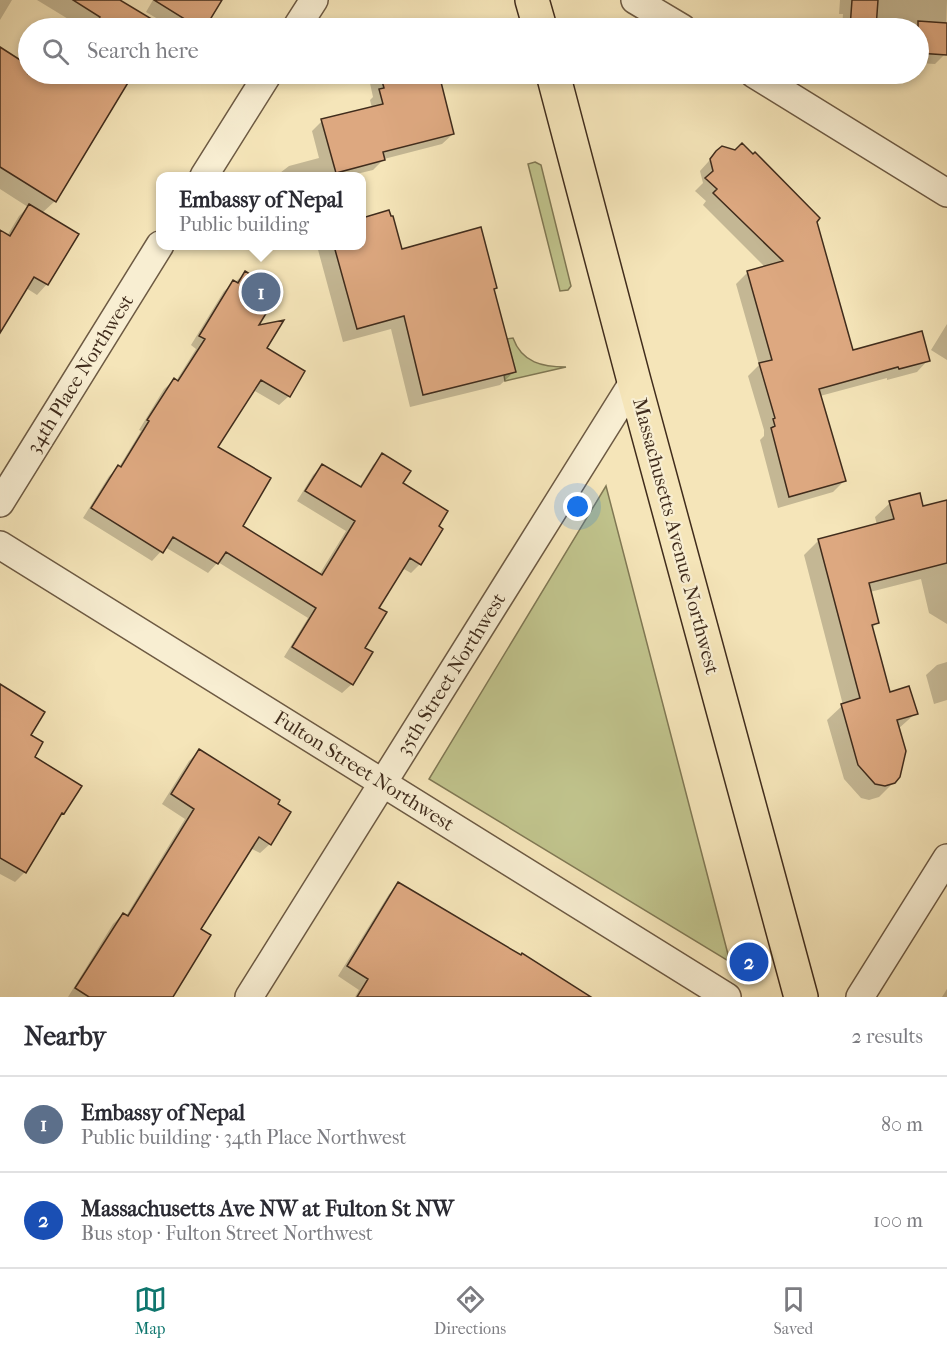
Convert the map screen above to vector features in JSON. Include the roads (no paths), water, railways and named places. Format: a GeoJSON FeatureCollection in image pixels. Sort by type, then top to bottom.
{"type":"FeatureCollection","features":[{"type":"Feature","properties":{"kind":"main road"},"geometry":{"type":"LineString","coordinates":[[532,0],[537,18]]}},
{"type":"Feature","properties":{"kind":"main road","name":"Massachusetts Avenue Northwest"},"geometry":{"type":"LineString","coordinates":[[556,84],[801,997]]}},
{"type":"Feature","properties":{"kind":"street"},"geometry":{"type":"LineString","coordinates":[[302,18],[314,0]]}},
{"type":"Feature","properties":{"kind":"street"},"geometry":{"type":"LineString","coordinates":[[635,0],[665,18]]}},
{"type":"Feature","properties":{"kind":"street"},"geometry":{"type":"LineString","coordinates":[[207,172],[262,84]]}},
{"type":"Feature","properties":{"kind":"street"},"geometry":{"type":"LineString","coordinates":[[770,84],[947,193]]}},
{"type":"Feature","properties":{"kind":"street","name":"34th Place Northwest"},"geometry":{"type":"LineString","coordinates":[[0,502],[157,250]]}},
{"type":"Feature","properties":{"kind":"street","name":"35th Street Northwest"},"geometry":{"type":"LineString","coordinates":[[249,997],[634,381]]}},
{"type":"Feature","properties":{"kind":"street","name":"Fulton Street Northwest"},"geometry":{"type":"LineString","coordinates":[[0,545],[727,997]]}},
{"type":"Feature","properties":{"kind":"street"},"geometry":{"type":"LineString","coordinates":[[860,997],[947,858]]}},
{"type":"Feature","properties":{"kind":"place","name":"Embassy of Nepal"},"geometry":{"type":"Point","coordinates":[261,292]}},
{"type":"Feature","properties":{"kind":"place","name":"Massachusetts Ave NW at Fulton St NW"},"geometry":{"type":"Point","coordinates":[749,962]}}]}
